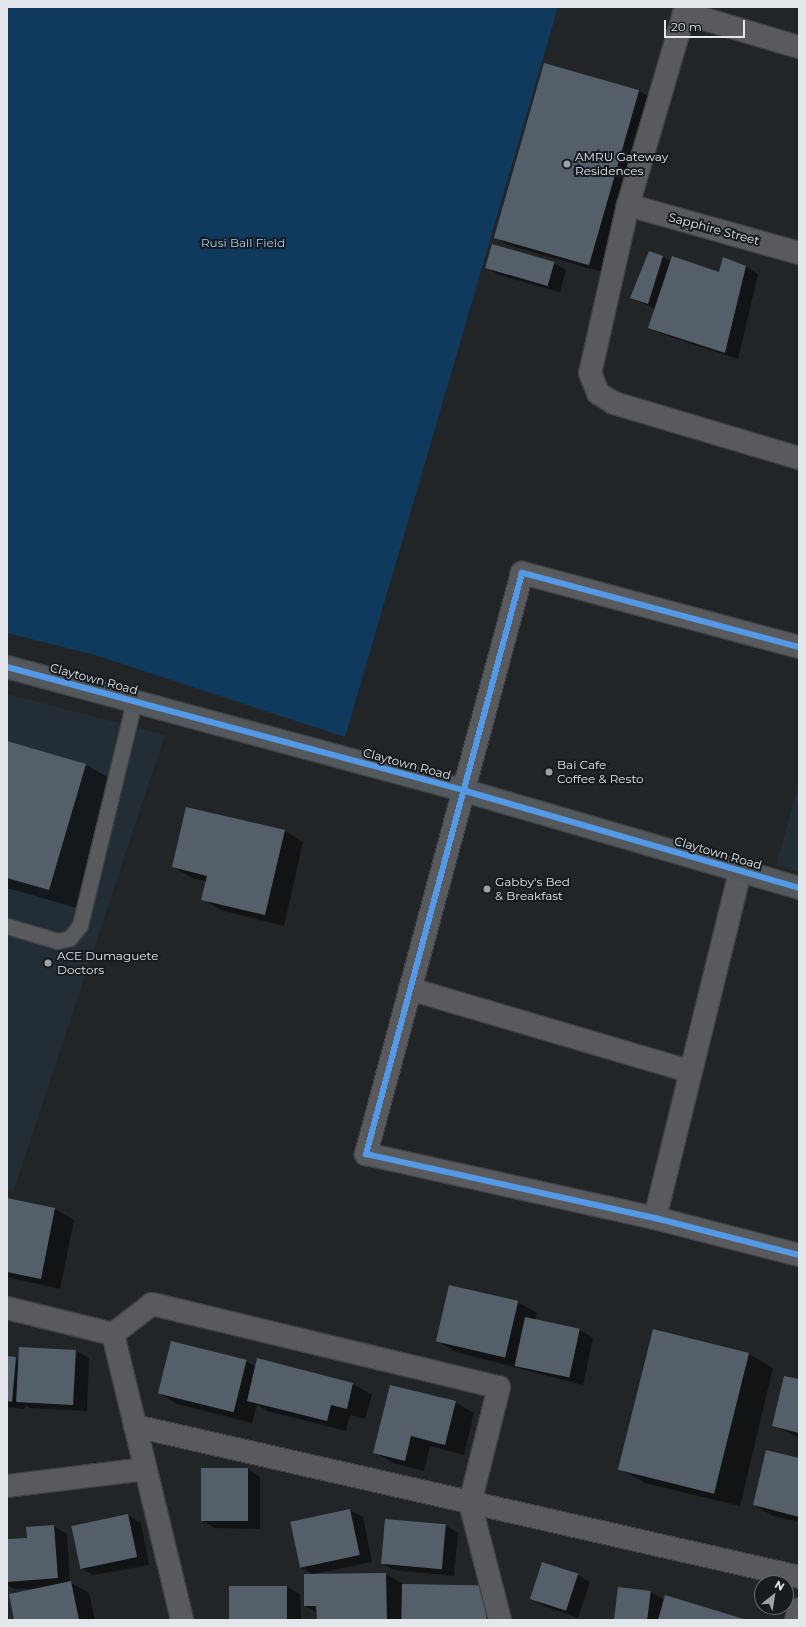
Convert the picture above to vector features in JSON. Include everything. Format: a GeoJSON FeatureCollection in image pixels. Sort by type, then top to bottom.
{"type":"FeatureCollection","features":[{"type":"Feature","properties":{"kind":"street"},"geometry":{"type":"LineString","coordinates":[[799,47],[685,10],[628,205],[590,373],[598,393],[614,403],[799,458]]}},
{"type":"Feature","properties":{"kind":"street","name":"Sapphire Street"},"geometry":{"type":"LineString","coordinates":[[628,205],[799,253]]}},
{"type":"Feature","properties":{"kind":"street"},"geometry":{"type":"LineString","coordinates":[[799,647],[522,573],[462,790],[366,1154],[655,1218],[799,1254]]}},
{"type":"Feature","properties":{"kind":"street","name":"Claytown Road"},"geometry":{"type":"LineString","coordinates":[[7,667],[462,790],[799,888]]}},
{"type":"Feature","properties":{"kind":"street"},"geometry":{"type":"LineString","coordinates":[[655,1218],[689,1071],[740,871]]}},
{"type":"Feature","properties":{"kind":"street"},"geometry":{"type":"LineString","coordinates":[[410,989],[689,1071]]}},
{"type":"Feature","properties":{"kind":"street"},"geometry":{"type":"LineString","coordinates":[[113,1334],[152,1304],[499,1387],[470,1503],[500,1620]]}},
{"type":"Feature","properties":{"kind":"street"},"geometry":{"type":"LineString","coordinates":[[7,1308],[113,1334]]}},
{"type":"Feature","properties":{"kind":"street"},"geometry":{"type":"LineString","coordinates":[[113,1334],[182,1620]]}},
{"type":"Feature","properties":{"kind":"street"},"geometry":{"type":"LineString","coordinates":[[135,1426],[799,1577]]}},
{"type":"Feature","properties":{"kind":"street"},"geometry":{"type":"LineString","coordinates":[[7,1486],[145,1469]]}},
{"type":"Feature","properties":{"kind":"street"},"geometry":{"type":"LineString","coordinates":[[796,1620],[799,1609]]}},
{"type":"Feature","properties":{"kind":"lane"},"geometry":{"type":"LineString","coordinates":[[7,926],[58,941],[70,938],[80,925],[134,702]]}},
{"type":"Feature","properties":{"kind":"shaded area","name":"ACE Dumaguete Doctors"},"geometry":{"type":"Polygon","coordinates":[[[7,694],[165,735],[13,1192],[7,1191],[7,694]]]}},
{"type":"Feature","properties":{"kind":"shaded area"},"geometry":{"type":"Polygon","coordinates":[[[799,783],[799,872],[776,865],[799,783]]]}},
{"type":"Feature","properties":{"kind":"green space","name":"Rusi Ball Field"},"geometry":{"type":"Polygon","coordinates":[[[7,7],[558,7],[345,737],[95,655],[7,633],[7,7]]]}},
{"type":"Feature","properties":{"kind":"building","name":"AMRU Gateway Residences"},"geometry":{"type":"Polygon","coordinates":[[[544,63],[639,90],[589,265],[494,238],[544,63]]]}},
{"type":"Feature","properties":{"kind":"building"},"geometry":{"type":"Polygon","coordinates":[[[492,244],[554,262],[548,286],[485,268],[492,244]]]}},
{"type":"Feature","properties":{"kind":"building"},"geometry":{"type":"Polygon","coordinates":[[[649,251],[663,256],[648,304],[630,298],[649,251]]]}},
{"type":"Feature","properties":{"kind":"building"},"geometry":{"type":"Polygon","coordinates":[[[672,256],[719,272],[723,257],[746,266],[725,353],[648,328],[672,256]]]}},
{"type":"Feature","properties":{"kind":"building"},"geometry":{"type":"Polygon","coordinates":[[[7,741],[86,764],[49,890],[7,878],[7,741]]]}},
{"type":"Feature","properties":{"kind":"building"},"geometry":{"type":"Polygon","coordinates":[[[186,807],[285,830],[265,915],[201,900],[207,876],[172,867],[186,807]]]}},
{"type":"Feature","properties":{"kind":"building"},"geometry":{"type":"Polygon","coordinates":[[[7,1198],[55,1208],[41,1279],[7,1272],[7,1198]]]}},
{"type":"Feature","properties":{"kind":"building"},"geometry":{"type":"Polygon","coordinates":[[[449,1285],[518,1301],[505,1357],[436,1342],[449,1285]]]}},
{"type":"Feature","properties":{"kind":"building"},"geometry":{"type":"Polygon","coordinates":[[[525,1317],[580,1329],[569,1378],[515,1366],[525,1317]]]}},
{"type":"Feature","properties":{"kind":"building"},"geometry":{"type":"Polygon","coordinates":[[[653,1329],[749,1353],[714,1494],[618,1470],[653,1329]]]}},
{"type":"Feature","properties":{"kind":"building"},"geometry":{"type":"Polygon","coordinates":[[[171,1341],[247,1360],[234,1412],[158,1393],[171,1341]]]}},
{"type":"Feature","properties":{"kind":"building"},"geometry":{"type":"Polygon","coordinates":[[[19,1347],[76,1350],[73,1405],[16,1402],[19,1347]]]}},
{"type":"Feature","properties":{"kind":"building"},"geometry":{"type":"Polygon","coordinates":[[[7,1356],[16,1357],[12,1402],[7,1401],[7,1356]]]}},
{"type":"Feature","properties":{"kind":"building"},"geometry":{"type":"Polygon","coordinates":[[[257,1358],[353,1383],[347,1409],[331,1405],[327,1421],[247,1401],[257,1358]]]}},
{"type":"Feature","properties":{"kind":"building"},"geometry":{"type":"Polygon","coordinates":[[[784,1376],[799,1379],[799,1433],[772,1426],[784,1376]]]}},
{"type":"Feature","properties":{"kind":"building"},"geometry":{"type":"Polygon","coordinates":[[[390,1385],[456,1401],[445,1445],[411,1436],[405,1461],[373,1453],[390,1385]]]}},
{"type":"Feature","properties":{"kind":"building"},"geometry":{"type":"Polygon","coordinates":[[[766,1450],[799,1458],[799,1517],[753,1505],[766,1450]]]}},
{"type":"Feature","properties":{"kind":"building"},"geometry":{"type":"Polygon","coordinates":[[[201,1468],[248,1468],[248,1521],[201,1521],[201,1468]]]}},
{"type":"Feature","properties":{"kind":"building"},"geometry":{"type":"Polygon","coordinates":[[[350,1509],[360,1555],[300,1568],[290,1522],[350,1509]]]}},
{"type":"Feature","properties":{"kind":"building"},"geometry":{"type":"Polygon","coordinates":[[[128,1514],[137,1557],[80,1569],[71,1526],[128,1514]]]}},
{"type":"Feature","properties":{"kind":"building"},"geometry":{"type":"Polygon","coordinates":[[[385,1519],[446,1524],[442,1569],[381,1564],[385,1519]]]}},
{"type":"Feature","properties":{"kind":"building"},"geometry":{"type":"Polygon","coordinates":[[[54,1525],[58,1578],[7,1582],[7,1539],[27,1538],[26,1527],[54,1525]]]}},
{"type":"Feature","properties":{"kind":"building"},"geometry":{"type":"Polygon","coordinates":[[[542,1562],[578,1574],[566,1611],[530,1599],[542,1562]]]}},
{"type":"Feature","properties":{"kind":"building"},"geometry":{"type":"Polygon","coordinates":[[[386,1573],[387,1620],[317,1620],[316,1606],[304,1606],[304,1574],[386,1573]]]}},
{"type":"Feature","properties":{"kind":"building"},"geometry":{"type":"Polygon","coordinates":[[[71,1581],[79,1620],[14,1620],[9,1594],[71,1581]]]}},
{"type":"Feature","properties":{"kind":"building"},"geometry":{"type":"Polygon","coordinates":[[[402,1584],[487,1585],[486,1620],[401,1620],[402,1584]]]}},
{"type":"Feature","properties":{"kind":"building"},"geometry":{"type":"Polygon","coordinates":[[[229,1586],[287,1586],[287,1620],[229,1620],[229,1586]]]}},
{"type":"Feature","properties":{"kind":"building"},"geometry":{"type":"Polygon","coordinates":[[[618,1587],[651,1591],[647,1620],[614,1620],[618,1587]]]}},
{"type":"Feature","properties":{"kind":"building"},"geometry":{"type":"Polygon","coordinates":[[[665,1595],[747,1620],[658,1620],[665,1595]]]}},
{"type":"Feature","properties":{"kind":"cycle path"},"geometry":{"type":"LineString","coordinates":[[799,647],[522,573],[366,1154],[655,1218],[799,1255]]}},
{"type":"Feature","properties":{"kind":"cycle path"},"geometry":{"type":"LineString","coordinates":[[7,667],[462,790],[799,888]]}},
{"type":"Feature","properties":{"kind":"place","name":"AMRU Gateway Residences"},"geometry":{"type":"Point","coordinates":[567,164]}},
{"type":"Feature","properties":{"kind":"place","name":"Bai Cafe Coffee & Resto"},"geometry":{"type":"Point","coordinates":[549,772]}},
{"type":"Feature","properties":{"kind":"place","name":"Gabby's Bed & Breakfast"},"geometry":{"type":"Point","coordinates":[487,889]}},
{"type":"Feature","properties":{"kind":"place","name":"ACE Dumaguete Doctors"},"geometry":{"type":"Point","coordinates":[48,963]}}]}
